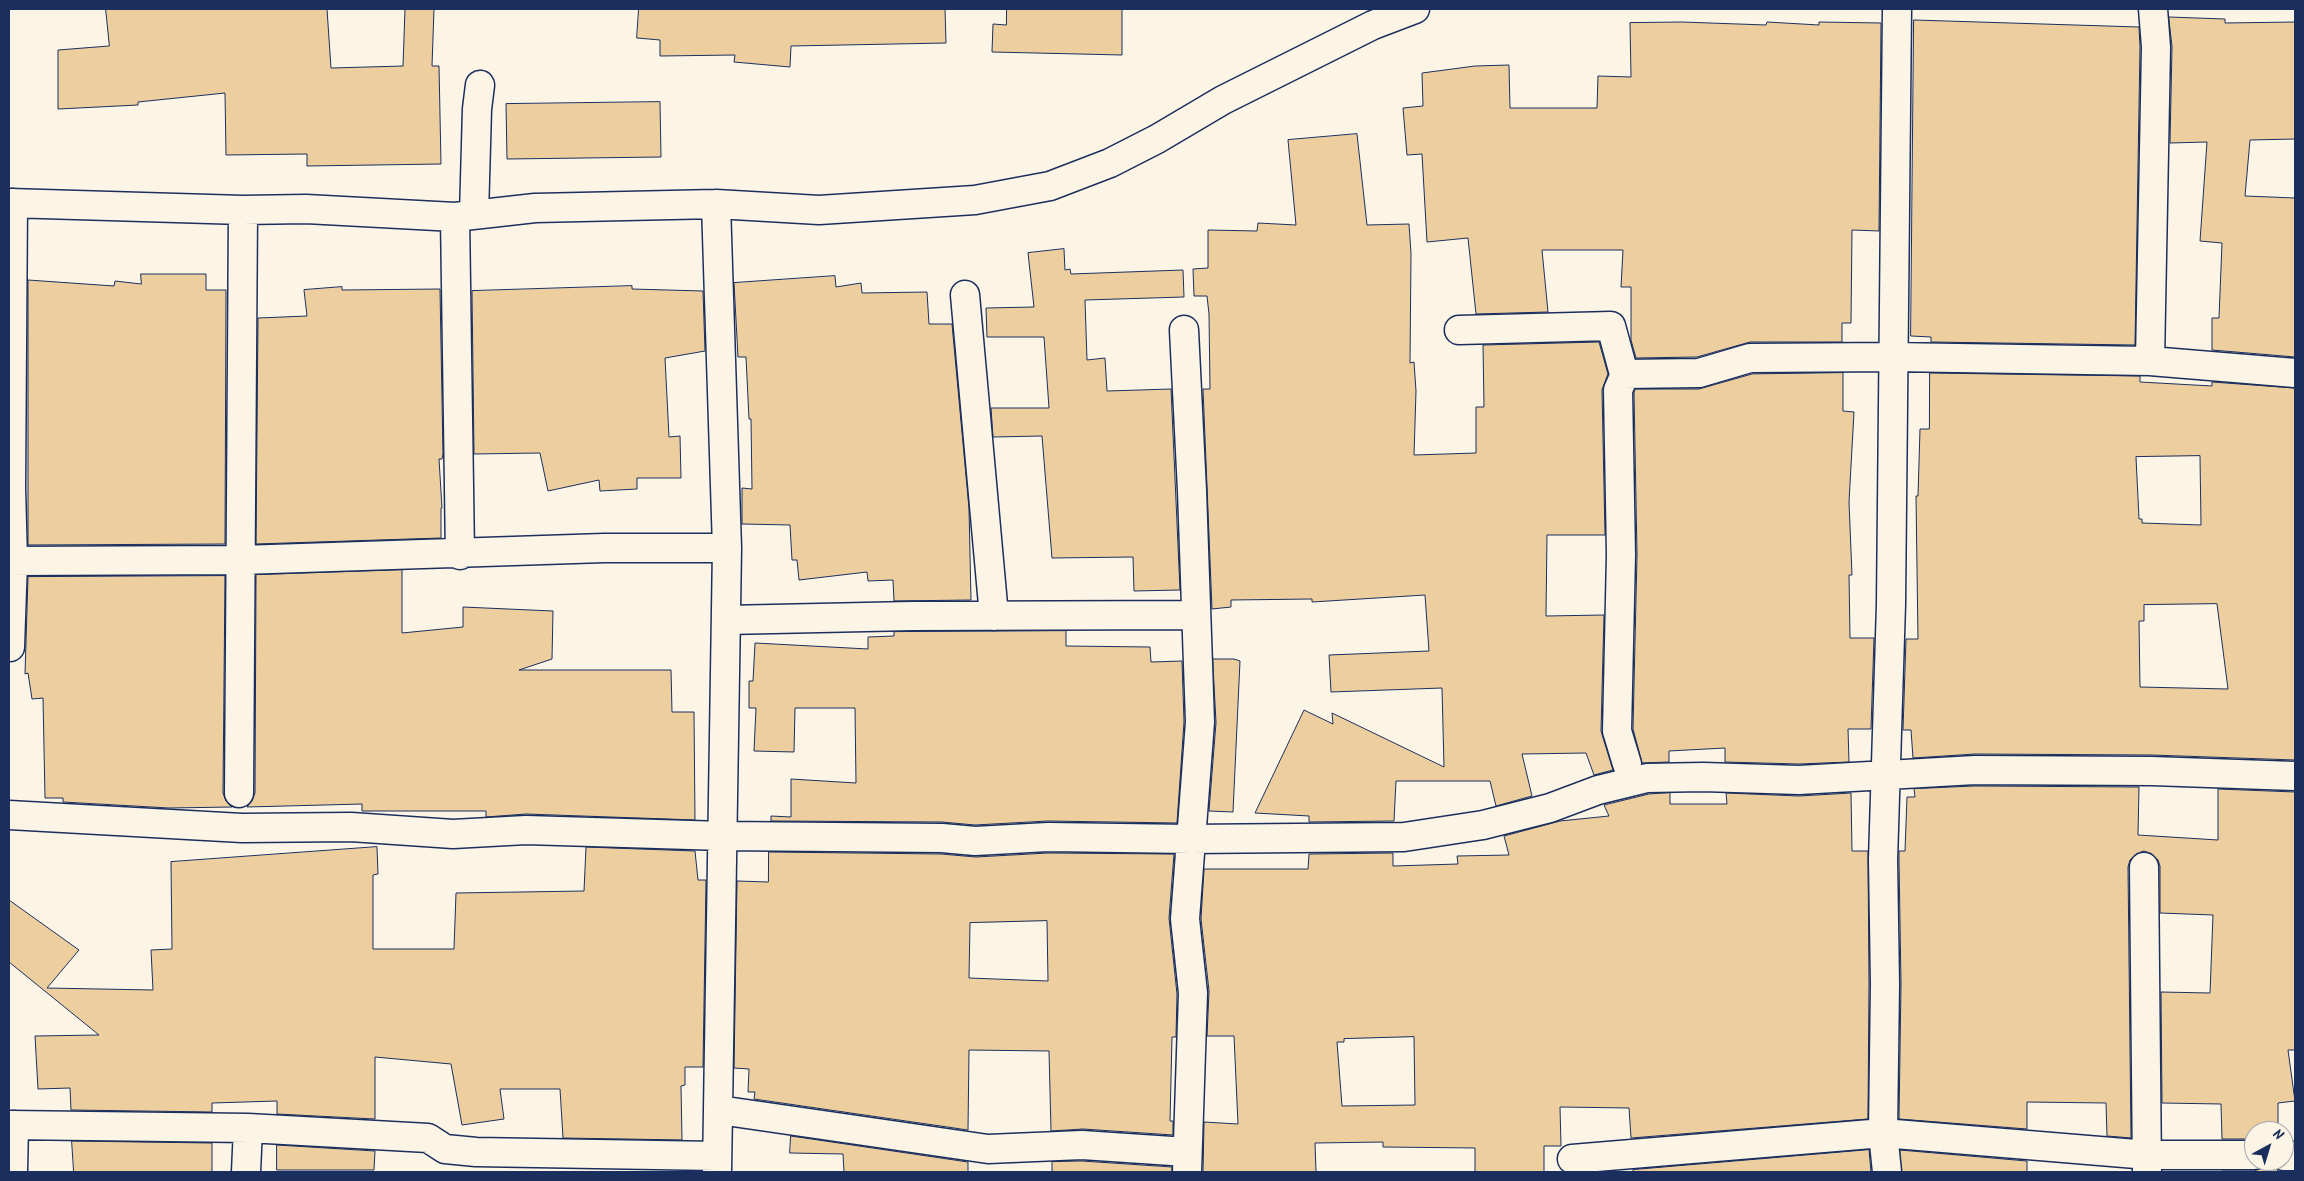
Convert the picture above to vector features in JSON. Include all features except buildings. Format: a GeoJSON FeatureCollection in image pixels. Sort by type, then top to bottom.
{"type":"FeatureCollection","features":[{"type":"Feature","properties":{"kind":"street"},"geometry":{"type":"LineString","coordinates":[[10,648],[11,203],[243,210],[306,209],[465,216],[535,208],[716,204],[819,210],[975,200],[1050,186],[1110,163],[1157,139],[1224,100],[1373,25],[1415,9]]}},
{"type":"Feature","properties":{"kind":"street"},"geometry":{"type":"LineString","coordinates":[[1887,1172],[1883,1133],[1885,984],[1883,860],[1891,604],[1897,9]]}},
{"type":"Feature","properties":{"kind":"street"},"geometry":{"type":"LineString","coordinates":[[2150,361],[2156,47],[2153,9]]}},
{"type":"Feature","properties":{"kind":"street"},"geometry":{"type":"LineString","coordinates":[[460,555],[465,216],[480,85]]}},
{"type":"Feature","properties":{"kind":"street"},"geometry":{"type":"LineString","coordinates":[[13,1172],[11,1125],[248,1128],[428,1138],[445,1149],[476,1152],[717,1164],[727,548],[716,204]]}},
{"type":"Feature","properties":{"kind":"street"},"geometry":{"type":"LineString","coordinates":[[239,794],[243,210]]}},
{"type":"Feature","properties":{"kind":"street"},"geometry":{"type":"LineString","coordinates":[[965,295],[994,616]]}},
{"type":"Feature","properties":{"kind":"street"},"geometry":{"type":"LineString","coordinates":[[1459,330],[1611,326],[1625,374],[1618,390],[1621,555],[1618,731],[1627,764]]}},
{"type":"Feature","properties":{"kind":"street"},"geometry":{"type":"LineString","coordinates":[[719,1110],[988,1149],[1082,1145],[1187,1162],[1193,992],[1185,920],[1200,722],[1184,330]]}},
{"type":"Feature","properties":{"kind":"street"},"geometry":{"type":"LineString","coordinates":[[1625,374],[1699,373],[1750,358],[1892,357],[2150,361],[2295,373]]}},
{"type":"Feature","properties":{"kind":"street"},"geometry":{"type":"LineString","coordinates":[[11,561],[241,560],[460,555],[604,548],[727,548]]}},
{"type":"Feature","properties":{"kind":"street"},"geometry":{"type":"LineString","coordinates":[[726,620],[1196,615]]}},
{"type":"Feature","properties":{"kind":"street"},"geometry":{"type":"LineString","coordinates":[[9,815],[242,828],[351,828],[453,834],[526,830],[723,836],[942,838],[975,841],[1048,837],[1191,839],[1404,837],[1483,826],[1550,808],[1598,790],[1647,778],[1703,777],[1799,780],[1975,770],[2152,771],[2295,776]]}},
{"type":"Feature","properties":{"kind":"street"},"geometry":{"type":"LineString","coordinates":[[2144,867],[2148,1164]]}},
{"type":"Feature","properties":{"kind":"street"},"geometry":{"type":"LineString","coordinates":[[246,1172],[248,1128]]}},
{"type":"Feature","properties":{"kind":"street"},"geometry":{"type":"LineString","coordinates":[[1572,1159],[1883,1133],[2148,1164],[2244,1156]]}}]}
